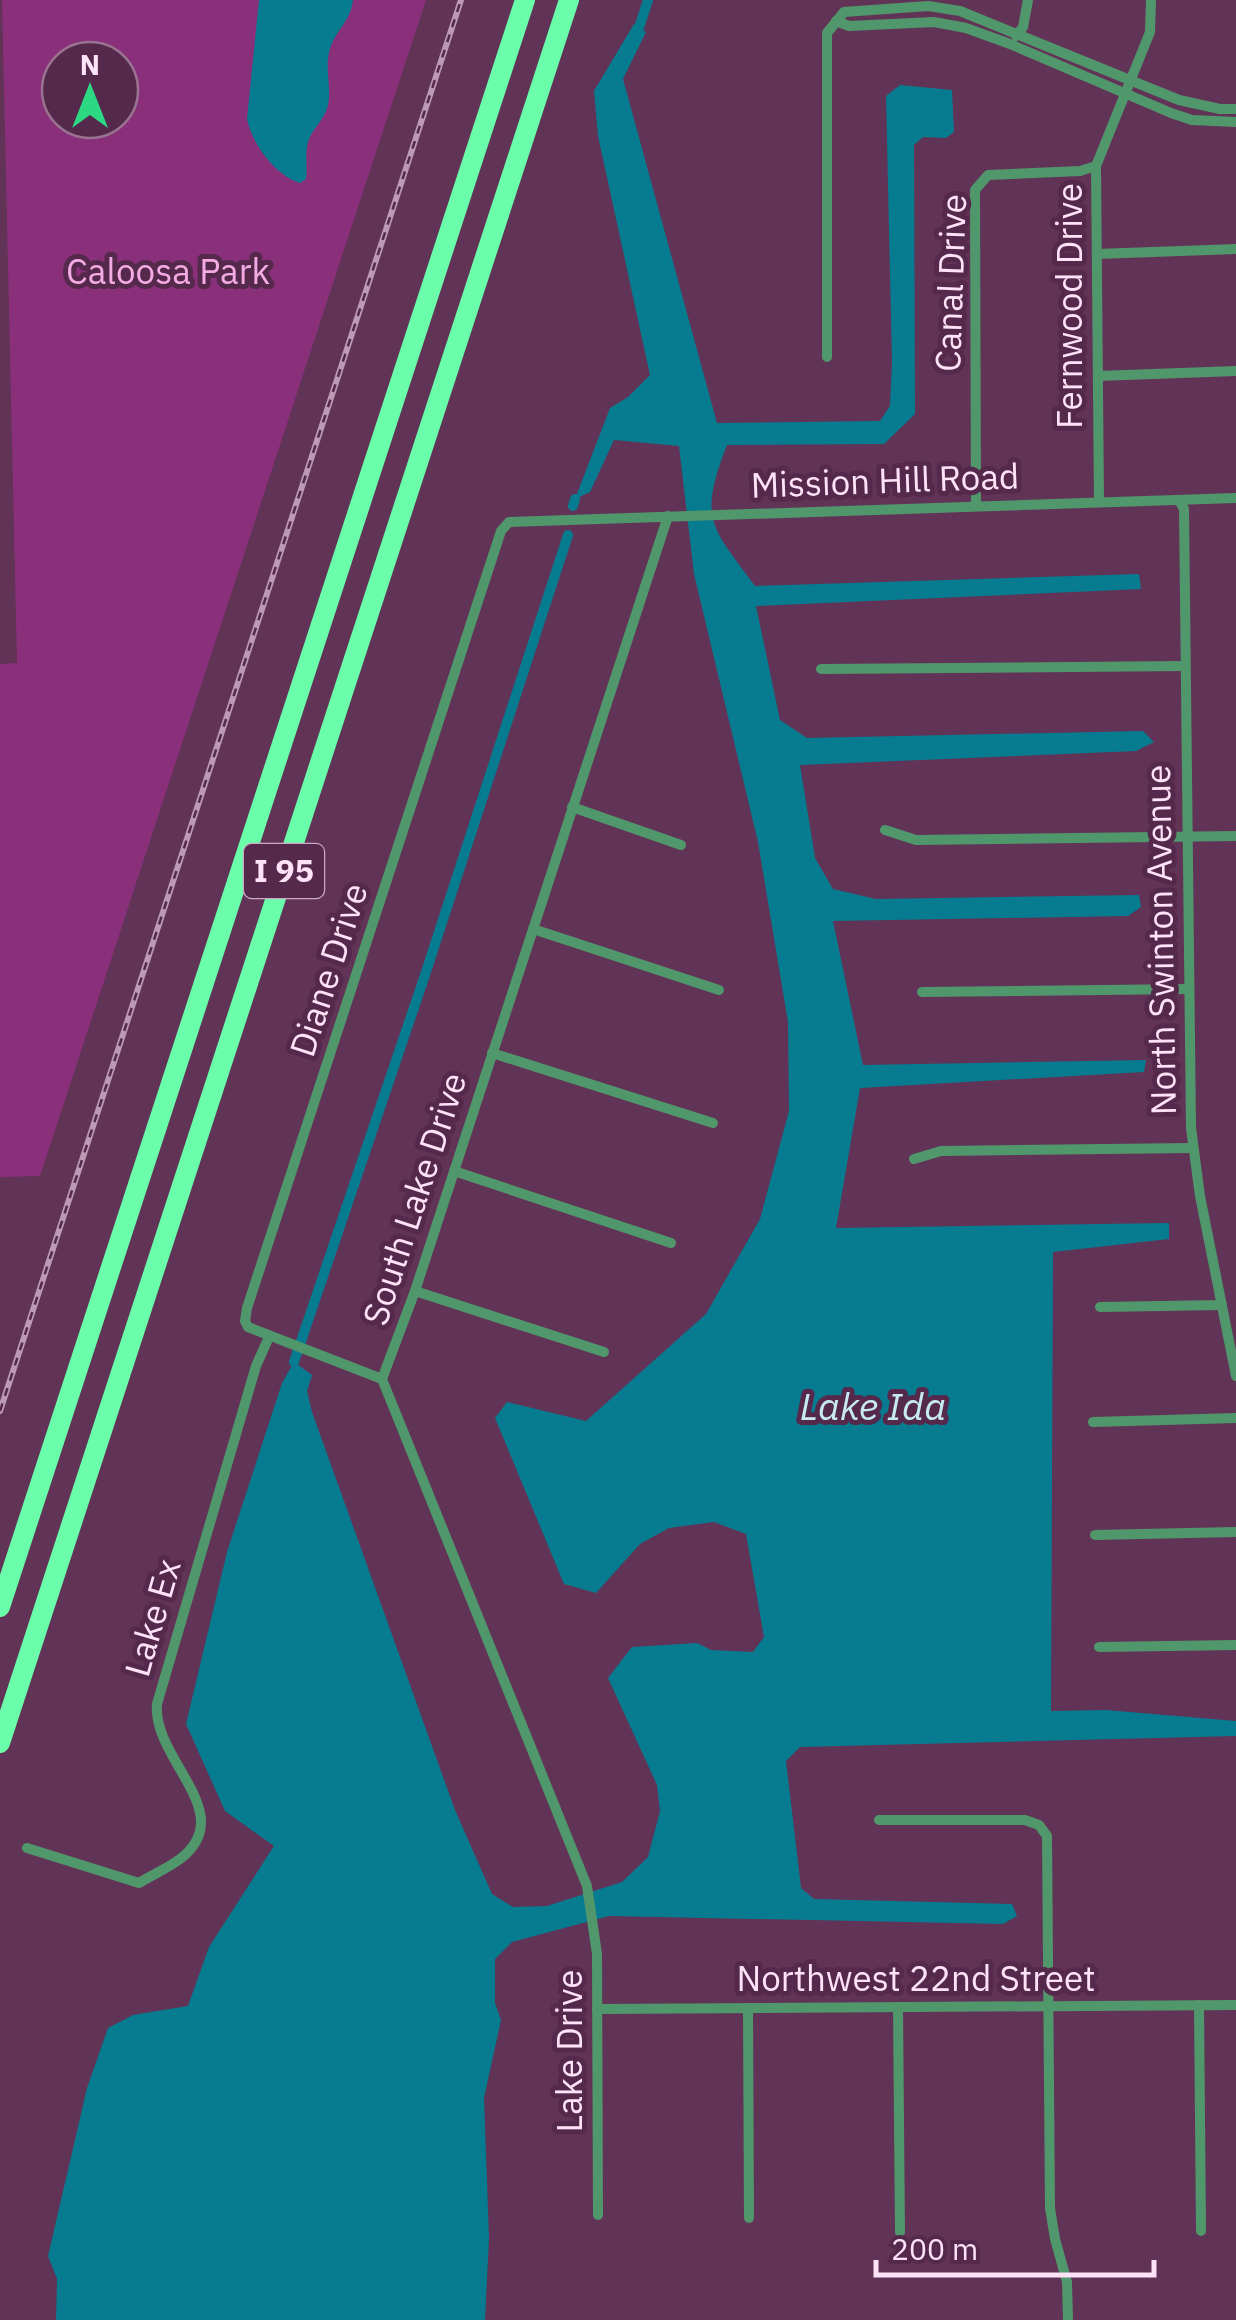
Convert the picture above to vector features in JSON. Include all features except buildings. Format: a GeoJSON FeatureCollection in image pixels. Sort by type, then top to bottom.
{"type":"FeatureCollection","features":[{"type":"Feature","properties":{"kind":"highway","name":"I 95"},"geometry":{"type":"LineString","coordinates":[[0,1608],[524,0]]}},
{"type":"Feature","properties":{"kind":"highway","name":"I 95"},"geometry":{"type":"LineString","coordinates":[[0,1743],[569,0]]}},
{"type":"Feature","properties":{"kind":"street"},"geometry":{"type":"LineString","coordinates":[[1010,44],[1023,27],[1028,0]]}},
{"type":"Feature","properties":{"kind":"street","name":"Fernwood Drive"},"geometry":{"type":"LineString","coordinates":[[1099,501],[1096,166],[1150,32],[1152,0]]}},
{"type":"Feature","properties":{"kind":"street"},"geometry":{"type":"LineString","coordinates":[[827,356],[828,34],[844,12],[928,6],[960,11],[1179,100],[1220,109],[1236,108]]}},
{"type":"Feature","properties":{"kind":"street"},"geometry":{"type":"LineString","coordinates":[[836,21],[849,26],[942,23],[1010,44],[1192,120],[1236,122]]}},
{"type":"Feature","properties":{"kind":"street","name":"Canal Drive"},"geometry":{"type":"LineString","coordinates":[[976,506],[974,190],[988,175],[1080,171],[1096,166]]}},
{"type":"Feature","properties":{"kind":"street"},"geometry":{"type":"LineString","coordinates":[[1097,254],[1236,248]]}},
{"type":"Feature","properties":{"kind":"street"},"geometry":{"type":"LineString","coordinates":[[1098,376],[1236,372]]}},
{"type":"Feature","properties":{"kind":"street","name":"Mission Hill Road"},"geometry":{"type":"LineString","coordinates":[[536,520],[1236,498]]}},
{"type":"Feature","properties":{"kind":"street","name":"North Swinton Avenue"},"geometry":{"type":"LineString","coordinates":[[1179,500],[1184,509],[1188,990],[1194,1148],[1236,1376]]}},
{"type":"Feature","properties":{"kind":"street","name":"South Lake Drive"},"geometry":{"type":"LineString","coordinates":[[587,1886],[382,1378],[415,1291],[668,516]]}},
{"type":"Feature","properties":{"kind":"street","name":"Diane Drive"},"geometry":{"type":"LineString","coordinates":[[269,1337],[248,1328],[246,1321],[260,1270],[502,531],[509,522],[536,520]]}},
{"type":"Feature","properties":{"kind":"street"},"geometry":{"type":"LineString","coordinates":[[821,669],[1185,666]]}},
{"type":"Feature","properties":{"kind":"street"},"geometry":{"type":"LineString","coordinates":[[572,807],[680,845]]}},
{"type":"Feature","properties":{"kind":"street"},"geometry":{"type":"LineString","coordinates":[[885,830],[916,840],[1236,836]]}},
{"type":"Feature","properties":{"kind":"street"},"geometry":{"type":"LineString","coordinates":[[534,930],[720,990]]}},
{"type":"Feature","properties":{"kind":"street"},"geometry":{"type":"LineString","coordinates":[[922,992],[1188,990]]}},
{"type":"Feature","properties":{"kind":"street"},"geometry":{"type":"LineString","coordinates":[[492,1052],[714,1123]]}},
{"type":"Feature","properties":{"kind":"street"},"geometry":{"type":"LineString","coordinates":[[914,1159],[941,1150],[1194,1148]]}},
{"type":"Feature","properties":{"kind":"street"},"geometry":{"type":"LineString","coordinates":[[454,1171],[672,1243]]}},
{"type":"Feature","properties":{"kind":"street"},"geometry":{"type":"LineString","coordinates":[[415,1291],[604,1352]]}},
{"type":"Feature","properties":{"kind":"street"},"geometry":{"type":"LineString","coordinates":[[1100,1307],[1222,1304]]}},
{"type":"Feature","properties":{"kind":"street"},"geometry":{"type":"LineString","coordinates":[[269,1337],[382,1378]]}},
{"type":"Feature","properties":{"kind":"street","name":"Lake Ex"},"geometry":{"type":"LineString","coordinates":[[27,1848],[139,1883],[180,1859],[195,1844],[201,1831],[199,1804],[158,1730],[157,1704],[256,1366],[269,1337]]}},
{"type":"Feature","properties":{"kind":"street"},"geometry":{"type":"LineString","coordinates":[[1093,1422],[1236,1418]]}},
{"type":"Feature","properties":{"kind":"street"},"geometry":{"type":"LineString","coordinates":[[1095,1535],[1236,1532]]}},
{"type":"Feature","properties":{"kind":"street"},"geometry":{"type":"LineString","coordinates":[[1099,1647],[1236,1645]]}},
{"type":"Feature","properties":{"kind":"street"},"geometry":{"type":"LineString","coordinates":[[879,1820],[1026,1820],[1044,1830],[1048,1843],[1050,2208],[1054,2239],[1067,2282],[1068,2320]]}},
{"type":"Feature","properties":{"kind":"street","name":"Lake Drive"},"geometry":{"type":"LineString","coordinates":[[587,1886],[594,1926],[597,2009],[598,2216]]}},
{"type":"Feature","properties":{"kind":"street","name":"Northwest 22nd Street"},"geometry":{"type":"LineString","coordinates":[[597,2009],[1236,2004]]}},
{"type":"Feature","properties":{"kind":"street"},"geometry":{"type":"LineString","coordinates":[[1200,2005],[1201,2231]]}},
{"type":"Feature","properties":{"kind":"street"},"geometry":{"type":"LineString","coordinates":[[898,2007],[900,2232]]}},
{"type":"Feature","properties":{"kind":"street"},"geometry":{"type":"LineString","coordinates":[[748,2008],[749,2218]]}},
{"type":"Feature","properties":{"kind":"green space","name":"Caloosa Park"},"geometry":{"type":"Polygon","coordinates":[[[2,0],[426,0],[40,1176],[0,1177],[0,664],[17,663],[2,0]]]}},
{"type":"Feature","properties":{"kind":"water"},"geometry":{"type":"Polygon","coordinates":[[[259,0],[353,0],[330,49],[328,105],[309,139],[306,179],[300,183],[266,157],[247,119],[259,0]]]}},
{"type":"Feature","properties":{"kind":"water","name":"Lake Ida"},"geometry":{"type":"Polygon","coordinates":[[[634,24],[646,32],[623,79],[717,423],[880,421],[890,406],[892,362],[886,96],[900,85],[952,90],[954,132],[946,138],[923,137],[914,145],[915,414],[884,444],[727,445],[713,490],[714,521],[719,535],[755,586],[1139,574],[1141,589],[756,606],[780,720],[807,738],[1143,731],[1154,742],[1136,751],[800,765],[815,858],[833,889],[876,899],[1139,895],[1141,907],[1128,916],[833,921],[863,1065],[1146,1060],[1144,1072],[860,1088],[836,1228],[1169,1223],[1169,1239],[1053,1252],[1051,1711],[1106,1710],[1236,1721],[1236,1736],[800,1747],[786,1761],[801,1888],[814,1899],[1012,1904],[1017,1916],[1003,1924],[609,1916],[512,1942],[495,1959],[495,2003],[501,2020],[484,2098],[489,2238],[485,2320],[56,2320],[57,2279],[48,2256],[87,2088],[108,2028],[133,2015],[188,2006],[209,1947],[274,1846],[225,1811],[186,1724],[227,1552],[282,1383],[294,1362],[312,1375],[307,1391],[312,1412],[455,1810],[492,1894],[513,1907],[547,1906],[622,1882],[648,1857],[660,1811],[657,1785],[608,1678],[632,1647],[697,1643],[711,1650],[753,1652],[764,1637],[746,1534],[714,1522],[669,1528],[640,1544],[596,1593],[564,1584],[495,1418],[507,1402],[586,1421],[706,1314],[760,1219],[789,1111],[788,1022],[758,842],[694,574],[679,446],[614,440],[590,492],[575,499],[610,408],[650,375],[598,136],[594,91],[634,24]]]}},
{"type":"Feature","properties":{"kind":"waterway"},"geometry":{"type":"LineString","coordinates":[[639,28],[648,0]]}},
{"type":"Feature","properties":{"kind":"waterway"},"geometry":{"type":"LineString","coordinates":[[573,506],[575,499]]}},
{"type":"Feature","properties":{"kind":"waterway"},"geometry":{"type":"LineString","coordinates":[[294,1362],[568,535]]}},
{"type":"Feature","properties":{"kind":"railway"},"geometry":{"type":"LineString","coordinates":[[0,1411],[461,0]]}}]}
